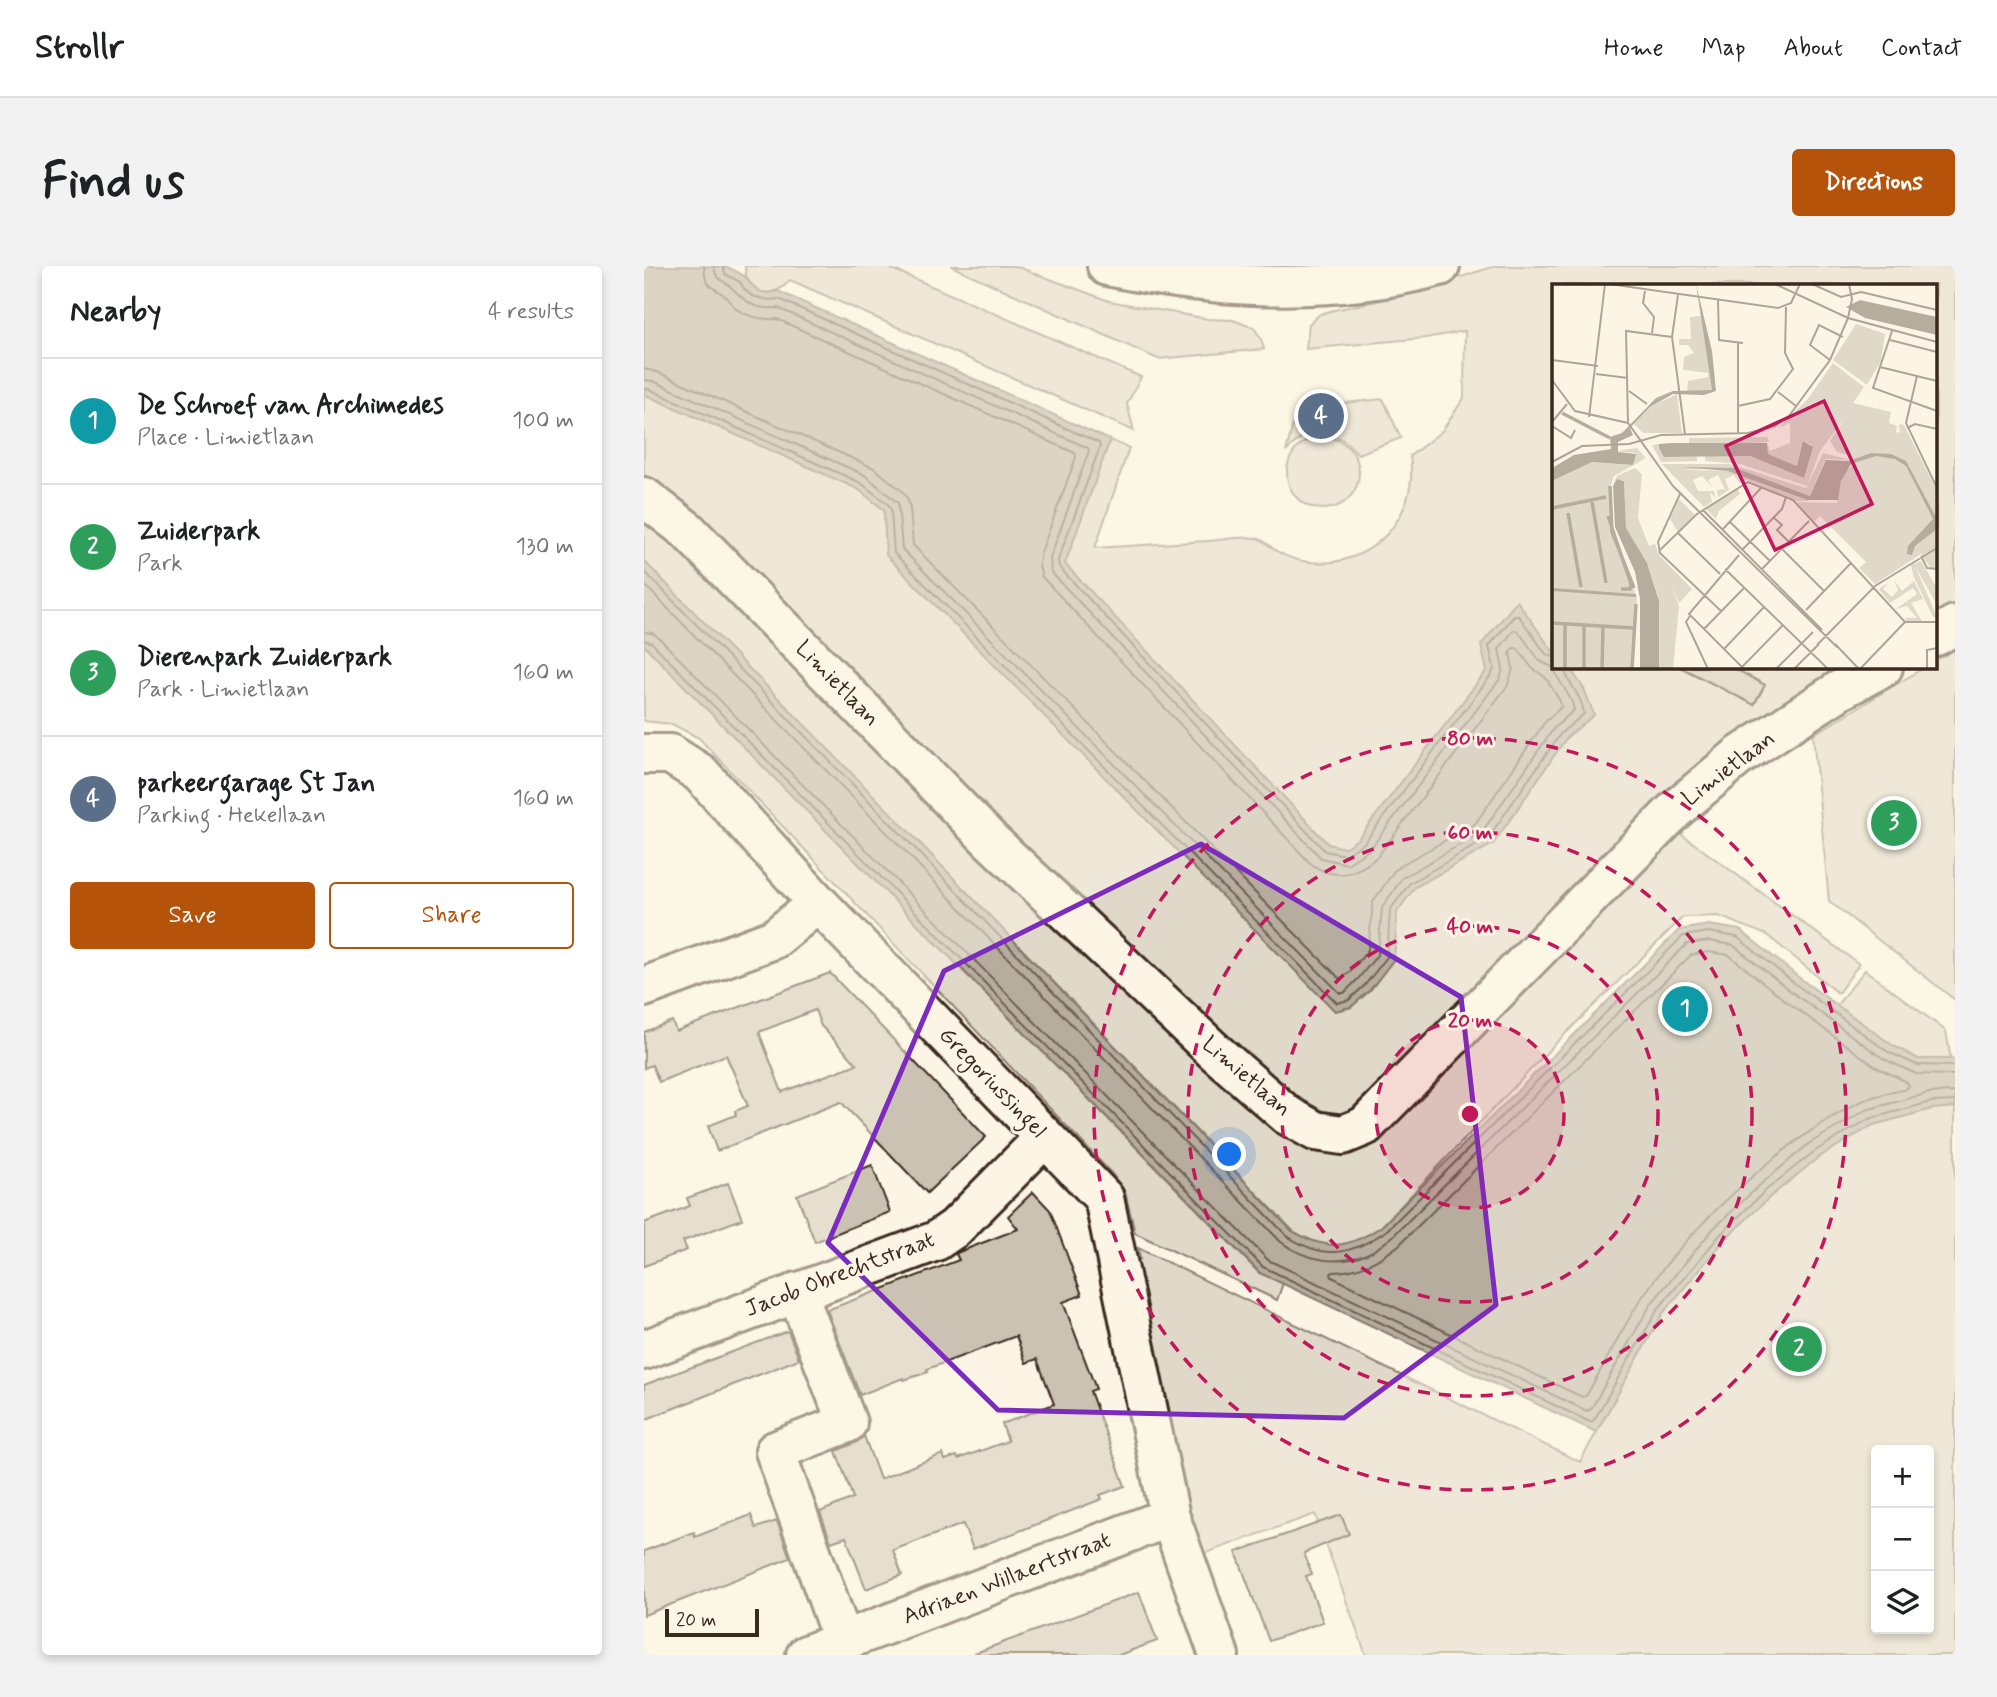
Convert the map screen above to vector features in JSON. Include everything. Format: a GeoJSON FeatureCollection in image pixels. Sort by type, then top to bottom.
{"type":"FeatureCollection","features":[{"type":"Feature","properties":{"kind":"street"},"geometry":{"type":"LineString","coordinates":[[1107,266],[1192,281],[1290,286],[1367,282],[1440,266]]}},
{"type":"Feature","properties":{"kind":"street","name":"Limietlaan"},"geometry":{"type":"LineString","coordinates":[[644,497],[687,530],[991,841],[1214,1051],[1287,1115],[1315,1131],[1343,1135],[1365,1126],[1675,810],[1739,756],[1840,690],[1881,668]]}},
{"type":"Feature","properties":{"kind":"street"},"geometry":{"type":"LineString","coordinates":[[1938,635],[1955,625]]}},
{"type":"Feature","properties":{"kind":"street","name":"Gregoriussingel"},"geometry":{"type":"LineString","coordinates":[[644,754],[670,754],[700,773],[818,903],[1104,1199],[1170,1517],[1219,1655]]}},
{"type":"Feature","properties":{"kind":"street"},"geometry":{"type":"LineString","coordinates":[[644,988],[774,939],[818,903]]}},
{"type":"Feature","properties":{"kind":"street","name":"Jacob Obrechtstraat"},"geometry":{"type":"LineString","coordinates":[[644,1350],[936,1241],[955,1228],[1045,1138]]}},
{"type":"Feature","properties":{"kind":"street"},"geometry":{"type":"LineString","coordinates":[[797,1292],[847,1423],[775,1451],[843,1641]]}},
{"type":"Feature","properties":{"kind":"street","name":"Adriaen Willaertstraat"},"geometry":{"type":"LineString","coordinates":[[806,1655],[1170,1517]]}},
{"type":"Feature","properties":{"kind":"highlighted area"},"geometry":{"type":"Polygon","coordinates":[[[1201,844],[1461,997],[1496,1305],[1344,1418],[998,1410],[828,1243],[944,971],[1201,844]]]}},
{"type":"Feature","properties":{"kind":"shaded area"},"geometry":{"type":"Polygon","coordinates":[[[745,266],[885,266],[1141,377],[1127,404],[1134,431],[790,280],[776,291],[761,292],[750,283],[745,266]]]}},
{"type":"Feature","properties":{"kind":"shaded area"},"geometry":{"type":"Polygon","coordinates":[[[951,266],[1015,266],[1109,301],[1208,319],[1233,320],[1254,328],[1264,349],[1158,359],[951,266]]]}},
{"type":"Feature","properties":{"kind":"shaded area"},"geometry":{"type":"Polygon","coordinates":[[[1495,266],[1955,266],[1955,617],[1938,628],[1938,284],[1552,284],[1552,650],[1517,602],[1481,645],[1487,670],[1358,839],[1344,848],[1328,844],[1064,564],[1110,440],[1129,448],[1095,548],[1256,538],[1293,558],[1309,562],[1332,562],[1371,548],[1399,518],[1407,499],[1411,478],[1410,456],[1442,431],[1464,398],[1465,331],[1425,338],[1306,349],[1309,324],[1320,314],[1402,296],[1495,266]]]}},
{"type":"Feature","properties":{"kind":"shaded area"},"geometry":{"type":"Polygon","coordinates":[[[644,394],[858,489],[884,510],[886,555],[1335,1011],[1351,1007],[1370,990],[1394,959],[1397,912],[1415,887],[1493,844],[1567,737],[1594,715],[1584,689],[1570,668],[1871,668],[1678,795],[1653,803],[1534,930],[1355,1107],[1332,1120],[1302,1111],[644,488],[644,394]]]}},
{"type":"Feature","properties":{"kind":"shaded area"},"geometry":{"type":"Polygon","coordinates":[[[1383,399],[1401,438],[1358,454],[1341,439],[1313,433],[1295,443],[1286,452],[1297,408],[1383,399]]]}},
{"type":"Feature","properties":{"kind":"shaded area"},"geometry":{"type":"Polygon","coordinates":[[[1323,437],[1343,443],[1353,453],[1359,473],[1353,493],[1343,503],[1323,509],[1303,503],[1293,493],[1287,473],[1293,453],[1303,443],[1323,437]]]}},
{"type":"Feature","properties":{"kind":"shaded area"},"geometry":{"type":"Polygon","coordinates":[[[644,514],[1328,1142],[1674,829],[1859,964],[1838,993],[1767,935],[1719,916],[1683,917],[1552,1047],[1382,1226],[1359,1239],[1339,1245],[1328,1245],[1306,1238],[1293,1231],[644,561],[644,514]]]}},
{"type":"Feature","properties":{"kind":"shaded area"},"geometry":{"type":"Polygon","coordinates":[[[644,645],[1259,1273],[1283,1283],[1277,1300],[1135,1233],[1125,1192],[1112,1174],[699,738],[672,724],[644,721],[644,645]]]}},
{"type":"Feature","properties":{"kind":"shaded area"},"geometry":{"type":"Polygon","coordinates":[[[1955,648],[1955,1000],[1829,901],[1813,735],[1923,668],[1938,668],[1938,659],[1955,648]]]}},
{"type":"Feature","properties":{"kind":"shaded area"},"geometry":{"type":"Polygon","coordinates":[[[1865,970],[1946,1031],[1951,1060],[1918,1059],[1892,1045],[1837,1005],[1865,970]]]}},
{"type":"Feature","properties":{"kind":"shaded area"},"geometry":{"type":"Polygon","coordinates":[[[1955,1107],[1955,1655],[1366,1655],[1315,1514],[1203,1554],[1181,1490],[1186,1489],[1132,1256],[1140,1259],[1138,1248],[1580,1462],[1663,1313],[1725,1239],[1771,1196],[1819,1157],[1873,1125],[1932,1109],[1955,1107]]]}},
{"type":"Feature","properties":{"kind":"water"},"geometry":{"type":"Polygon","coordinates":[[[644,266],[727,267],[743,275],[759,291],[778,291],[1110,440],[1065,564],[1328,844],[1344,848],[1358,839],[1487,670],[1481,645],[1517,601],[1552,650],[1552,668],[1570,668],[1584,689],[1594,715],[1567,737],[1493,844],[1415,887],[1397,912],[1394,959],[1370,990],[1351,1007],[1335,1011],[886,555],[884,510],[858,489],[644,394],[644,266]]]}},
{"type":"Feature","properties":{"kind":"water"},"geometry":{"type":"Polygon","coordinates":[[[644,561],[913,836],[1292,1231],[1305,1238],[1338,1245],[1359,1239],[1382,1226],[1679,930],[1709,925],[1740,930],[1802,980],[1892,1045],[1918,1059],[1955,1059],[1955,1107],[1932,1109],[1873,1125],[1819,1157],[1771,1196],[1725,1239],[1663,1313],[1596,1432],[1260,1273],[644,645],[644,561]]]}},
{"type":"Feature","properties":{"kind":"building"},"geometry":{"type":"Polygon","coordinates":[[[1682,668],[1734,668],[1765,685],[1754,705],[1682,668]]]}},
{"type":"Feature","properties":{"kind":"building"},"geometry":{"type":"Polygon","coordinates":[[[830,973],[986,1137],[927,1193],[841,1102],[717,1151],[708,1126],[736,1115],[735,1111],[748,1106],[726,1055],[659,1082],[652,1065],[644,1068],[644,1032],[672,1021],[676,1031],[830,973]],[[815,1010],[759,1032],[782,1092],[857,1064],[821,1026],[815,1010]]]}},
{"type":"Feature","properties":{"kind":"building"},"geometry":{"type":"Polygon","coordinates":[[[872,1165],[890,1212],[815,1242],[797,1195],[872,1165]]]}},
{"type":"Feature","properties":{"kind":"building"},"geometry":{"type":"Polygon","coordinates":[[[728,1183],[742,1219],[683,1241],[687,1250],[644,1266],[644,1223],[690,1206],[687,1198],[728,1183]]]}},
{"type":"Feature","properties":{"kind":"building"},"geometry":{"type":"Polygon","coordinates":[[[1033,1192],[1050,1210],[1082,1295],[1063,1302],[1096,1389],[1090,1391],[1125,1486],[1100,1495],[1102,1499],[973,1549],[963,1524],[893,1550],[902,1575],[866,1589],[846,1537],[831,1542],[820,1512],[853,1498],[836,1451],[864,1436],[880,1479],[943,1454],[945,1460],[957,1456],[958,1459],[1008,1441],[1002,1424],[1054,1404],[1037,1359],[1026,1363],[1016,1336],[927,1369],[928,1372],[904,1380],[903,1378],[860,1395],[827,1310],[959,1260],[956,1254],[959,1252],[1018,1229],[1008,1216],[1033,1192]]]}},
{"type":"Feature","properties":{"kind":"building"},"geometry":{"type":"Polygon","coordinates":[[[788,1331],[799,1359],[644,1420],[644,1385],[788,1331]]]}},
{"type":"Feature","properties":{"kind":"building"},"geometry":{"type":"Polygon","coordinates":[[[751,1515],[756,1528],[777,1521],[790,1558],[644,1615],[644,1551],[694,1532],[695,1537],[751,1515]]]}},
{"type":"Feature","properties":{"kind":"building"},"geometry":{"type":"Polygon","coordinates":[[[1341,1515],[1349,1534],[1304,1553],[1312,1574],[1306,1576],[1323,1622],[1269,1641],[1236,1552],[1341,1515]]]}},
{"type":"Feature","properties":{"kind":"building"},"geometry":{"type":"Polygon","coordinates":[[[1139,1592],[1157,1641],[1119,1655],[975,1655],[975,1653],[1139,1592]]]}},
{"type":"Feature","properties":{"kind":"place","name":"parkeergarage St Jan"},"geometry":{"type":"Point","coordinates":[1321,416]}},
{"type":"Feature","properties":{"kind":"place","name":"Dierenpark Zuiderpark"},"geometry":{"type":"Point","coordinates":[1894,823]}},
{"type":"Feature","properties":{"kind":"place","name":"De Schroef van Archimedes"},"geometry":{"type":"Point","coordinates":[1685,1009]}},
{"type":"Feature","properties":{"kind":"place","name":"Zuiderpark"},"geometry":{"type":"Point","coordinates":[1799,1349]}}]}
